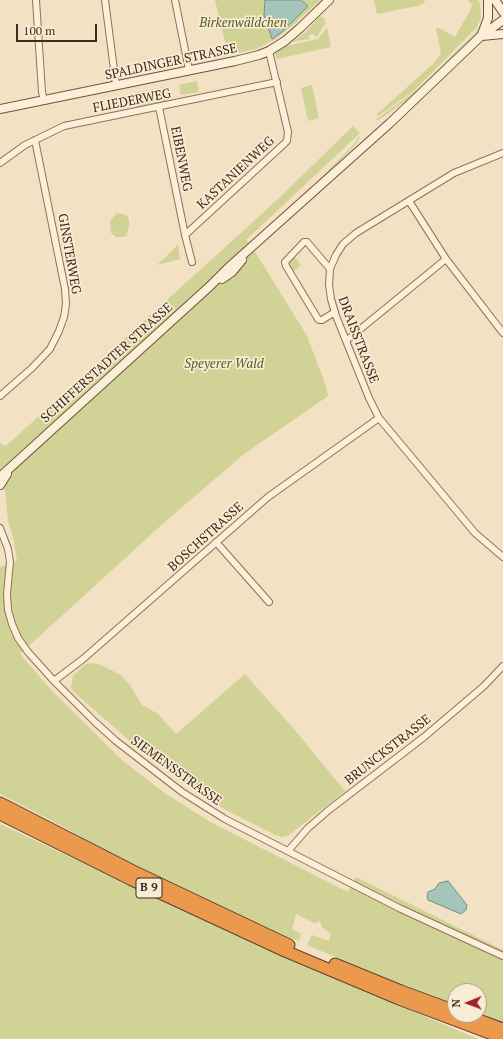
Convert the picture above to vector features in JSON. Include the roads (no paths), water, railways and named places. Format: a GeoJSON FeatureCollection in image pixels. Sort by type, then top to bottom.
{"type":"FeatureCollection","features":[{"type":"Feature","properties":{"kind":"highway","name":"B 9"},"geometry":{"type":"LineString","coordinates":[[0,803],[287,948]]}},
{"type":"Feature","properties":{"kind":"highway","name":"B 9"},"geometry":{"type":"LineString","coordinates":[[0,814],[137,882],[287,948],[447,1008]]}},
{"type":"Feature","properties":{"kind":"highway","name":"B 9"},"geometry":{"type":"LineString","coordinates":[[307,956],[399,999],[487,1028],[503,1029]]}},
{"type":"Feature","properties":{"kind":"highway","name":"B 9"},"geometry":{"type":"LineString","coordinates":[[479,1023],[503,1038]]}},
{"type":"Feature","properties":{"kind":"main road","name":"SPALDINGER STRASSE"},"geometry":{"type":"LineString","coordinates":[[0,109],[250,58],[269,51],[293,34],[329,0]]}},
{"type":"Feature","properties":{"kind":"main road"},"geometry":{"type":"LineString","coordinates":[[488,0],[488,18],[481,36],[503,34]]}},
{"type":"Feature","properties":{"kind":"main road"},"geometry":{"type":"LineString","coordinates":[[495,0],[503,12]]}},
{"type":"Feature","properties":{"kind":"main road","name":"SCHIFFERSTADTER STRASSE"},"geometry":{"type":"LineString","coordinates":[[0,477],[210,286],[222,273],[390,123],[481,36],[503,20]]}},
{"type":"Feature","properties":{"kind":"main road","name":"SCHIFFERSTADTER STRASSE"},"geometry":{"type":"LineString","coordinates":[[0,485],[4,477],[21,458]]}},
{"type":"Feature","properties":{"kind":"street"},"geometry":{"type":"LineString","coordinates":[[36,0],[42,92],[44,101]]}},
{"type":"Feature","properties":{"kind":"street"},"geometry":{"type":"LineString","coordinates":[[105,0],[116,85]]}},
{"type":"Feature","properties":{"kind":"street"},"geometry":{"type":"LineString","coordinates":[[175,0],[189,70]]}},
{"type":"Feature","properties":{"kind":"street","name":"KASTANIENWEG"},"geometry":{"type":"LineString","coordinates":[[185,236],[287,141],[288,132],[269,51]]}},
{"type":"Feature","properties":{"kind":"street","name":"FLIEDERWEG"},"geometry":{"type":"LineString","coordinates":[[0,163],[25,145],[64,126],[277,82]]}},
{"type":"Feature","properties":{"kind":"street","name":"EIBENWEG"},"geometry":{"type":"LineString","coordinates":[[159,107],[185,236],[192,262]]}},
{"type":"Feature","properties":{"kind":"street","name":"GINSTERWEG"},"geometry":{"type":"LineString","coordinates":[[0,396],[32,368],[50,349],[60,331],[66,304],[65,289],[35,140]]}},
{"type":"Feature","properties":{"kind":"street","name":"DRAISSTRASSE"},"geometry":{"type":"LineString","coordinates":[[503,153],[454,173],[362,229],[348,240],[336,255],[330,269],[329,292],[335,312],[369,398],[379,418],[475,533],[503,557]]}},
{"type":"Feature","properties":{"kind":"street"},"geometry":{"type":"LineString","coordinates":[[409,201],[446,259],[503,333]]}},
{"type":"Feature","properties":{"kind":"street"},"geometry":{"type":"LineString","coordinates":[[330,269],[307,242],[304,242],[285,262],[318,319],[322,320],[335,312]]}},
{"type":"Feature","properties":{"kind":"street"},"geometry":{"type":"LineString","coordinates":[[347,340],[446,259]]}},
{"type":"Feature","properties":{"kind":"street","name":"BOSCHSTRASSE"},"geometry":{"type":"LineString","coordinates":[[54,681],[88,655],[268,497],[379,418]]}},
{"type":"Feature","properties":{"kind":"street","name":"SIEMENSSTRASSE"},"geometry":{"type":"LineString","coordinates":[[0,528],[6,542],[10,562],[7,594],[8,610],[18,638],[54,681],[116,741],[182,792],[225,819],[392,905],[503,956]]}},
{"type":"Feature","properties":{"kind":"street"},"geometry":{"type":"LineString","coordinates":[[0,536],[6,542]]}},
{"type":"Feature","properties":{"kind":"street"},"geometry":{"type":"LineString","coordinates":[[216,542],[269,602]]}},
{"type":"Feature","properties":{"kind":"street","name":"BRUNCKSTRASSE"},"geometry":{"type":"LineString","coordinates":[[288,851],[308,828],[330,809],[424,737],[484,686],[503,666]]}},
{"type":"Feature","properties":{"kind":"water"},"geometry":{"type":"Polygon","coordinates":[[[265,0],[301,0],[308,6],[282,32],[272,39],[264,15],[265,0]]]}},
{"type":"Feature","properties":{"kind":"water"},"geometry":{"type":"Polygon","coordinates":[[[448,881],[467,905],[466,910],[461,914],[428,900],[428,892],[435,889],[439,883],[448,881]]]}},
{"type":"Feature","properties":{"kind":"park label","name":"Birkenwäldchen"},"geometry":{"type":"Point","coordinates":[243,23]}},
{"type":"Feature","properties":{"kind":"park label","name":"Speyerer Wald"},"geometry":{"type":"Point","coordinates":[224,364]}}]}
